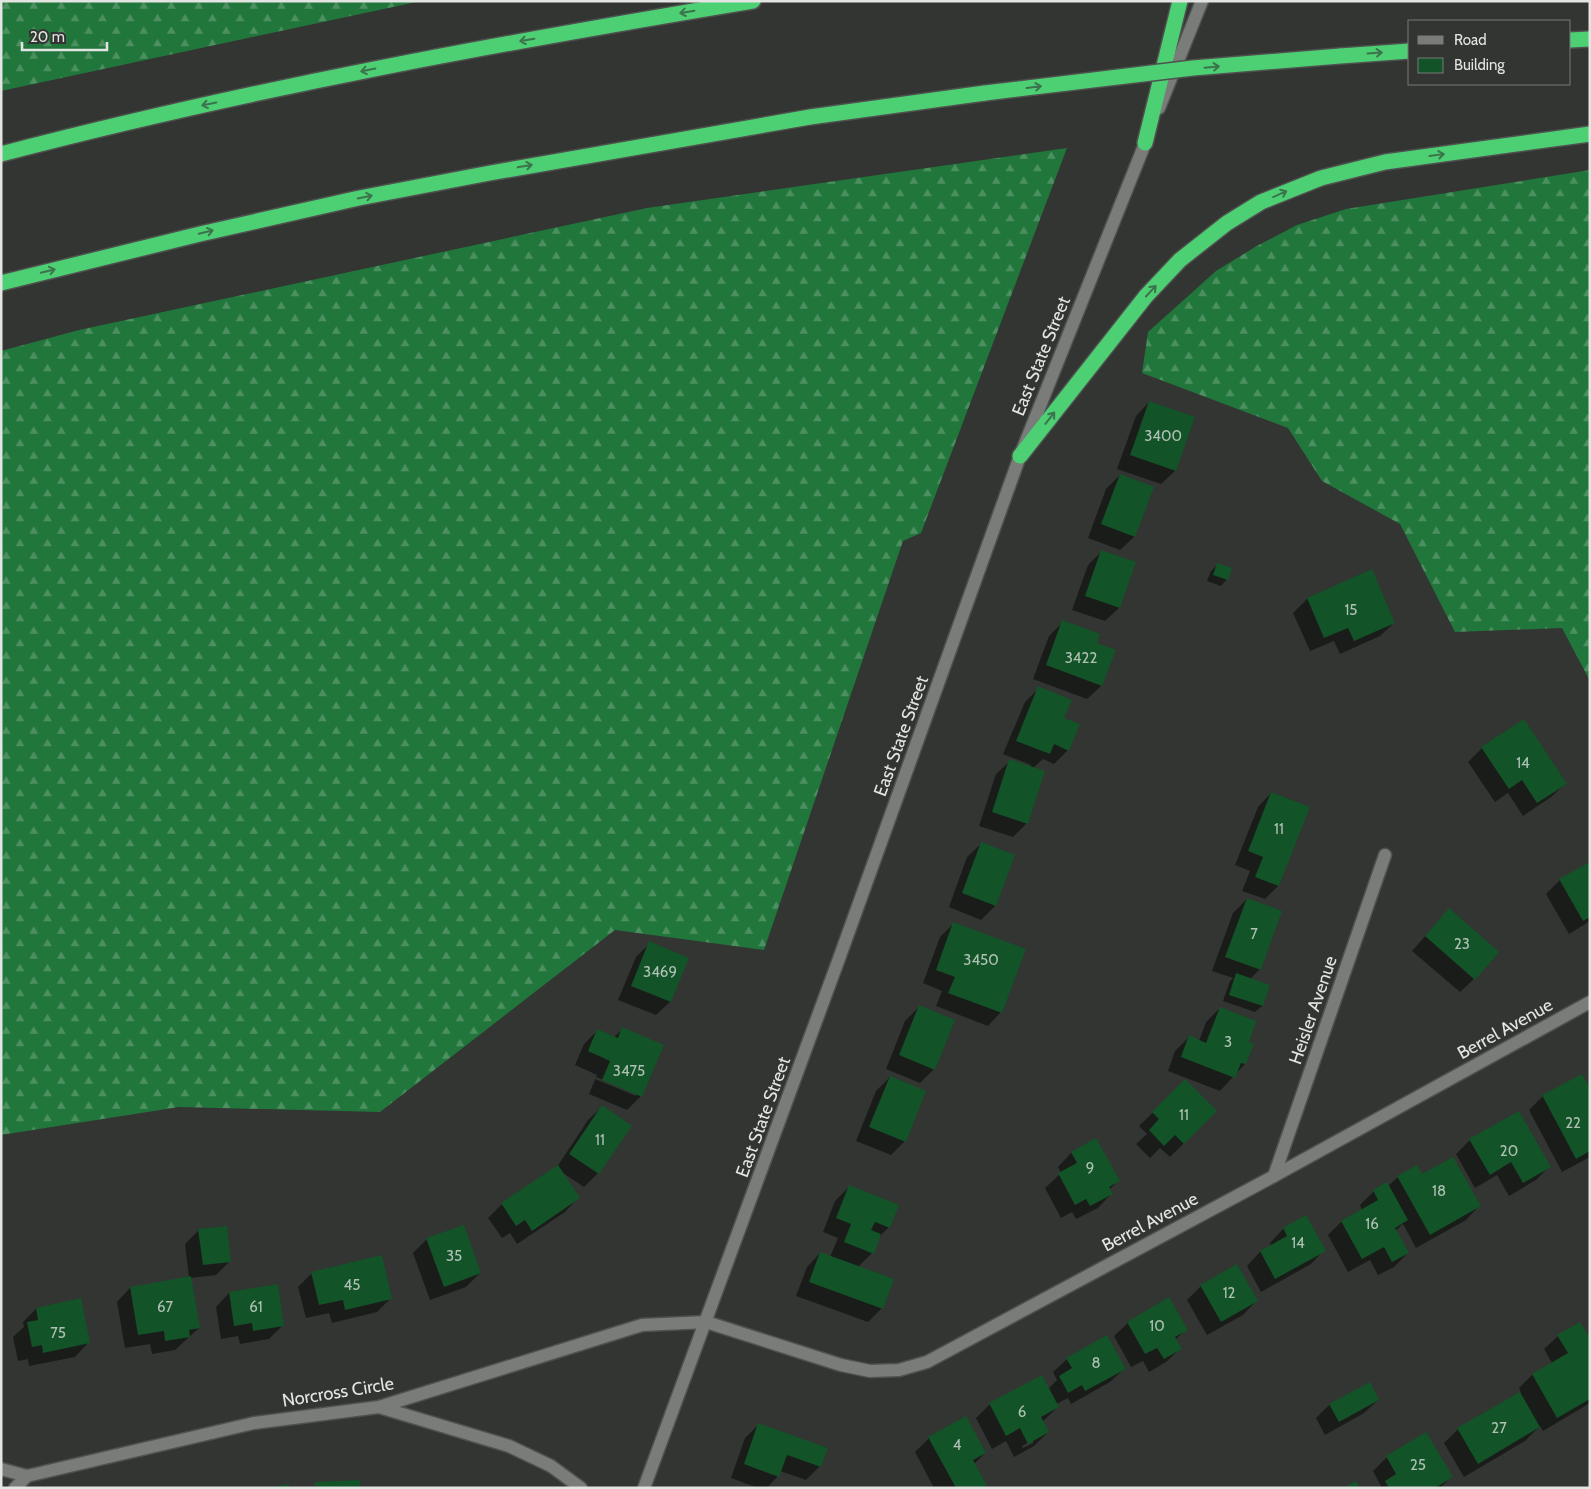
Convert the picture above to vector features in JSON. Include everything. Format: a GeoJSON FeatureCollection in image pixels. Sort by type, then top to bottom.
{"type":"FeatureCollection","features":[{"type":"Feature","properties":{"kind":"highway"},"geometry":{"type":"LineString","coordinates":[[1,154],[327,78],[490,46],[753,1]]}},
{"type":"Feature","properties":{"kind":"highway"},"geometry":{"type":"LineString","coordinates":[[1145,143],[1180,1]]}},
{"type":"Feature","properties":{"kind":"highway"},"geometry":{"type":"LineString","coordinates":[[1571,40],[1590,39]]}},
{"type":"Feature","properties":{"kind":"highway"},"geometry":{"type":"LineString","coordinates":[[1,283],[200,234],[359,198],[810,117],[985,93],[1193,68],[1408,50]]}},
{"type":"Feature","properties":{"kind":"highway"},"geometry":{"type":"LineString","coordinates":[[1020,456],[1146,296],[1180,260],[1200,242],[1261,202],[1321,178],[1385,162],[1590,134]]}},
{"type":"Feature","properties":{"kind":"street","name":"East State Street"},"geometry":{"type":"LineString","coordinates":[[644,1488],[840,956],[1020,456],[1202,1]]}},
{"type":"Feature","properties":{"kind":"street","name":"Heisler Avenue"},"geometry":{"type":"LineString","coordinates":[[1274,1176],[1385,855]]}},
{"type":"Feature","properties":{"kind":"street","name":"Berrel Avenue"},"geometry":{"type":"LineString","coordinates":[[706,1322],[841,1365],[870,1371],[899,1370],[927,1362],[1274,1176],[1590,1002]]}},
{"type":"Feature","properties":{"kind":"street","name":"Norcross Circle"},"geometry":{"type":"LineString","coordinates":[[1,1469],[27,1476],[254,1423],[379,1407],[642,1325],[706,1322]]}},
{"type":"Feature","properties":{"kind":"street"},"geometry":{"type":"LineString","coordinates":[[379,1407],[509,1446],[551,1466],[581,1488]]}},
{"type":"Feature","properties":{"kind":"street"},"geometry":{"type":"LineString","coordinates":[[15,1488],[27,1476]]}},
{"type":"Feature","properties":{"kind":"green space"},"geometry":{"type":"Polygon","coordinates":[[[1,1],[421,1],[1,91],[1,1]]]}},
{"type":"Feature","properties":{"kind":"green space"},"geometry":{"type":"Polygon","coordinates":[[[1067,148],[921,533],[903,541],[764,950],[615,930],[380,1112],[179,1107],[1,1135],[1,351],[79,330],[647,208],[1067,148]]]}},
{"type":"Feature","properties":{"kind":"green space"},"geometry":{"type":"Polygon","coordinates":[[[1590,170],[1590,681],[1562,628],[1455,632],[1400,524],[1322,481],[1288,428],[1142,373],[1148,332],[1216,271],[1255,247],[1297,225],[1346,209],[1590,170]]]}},
{"type":"Feature","properties":{"kind":"building"},"geometry":{"type":"Polygon","coordinates":[[[1149,401],[1195,417],[1176,471],[1130,455],[1149,401]]]}},
{"type":"Feature","properties":{"kind":"building"},"geometry":{"type":"Polygon","coordinates":[[[1120,474],[1154,487],[1135,537],[1101,524],[1120,474]]]}},
{"type":"Feature","properties":{"kind":"building"},"geometry":{"type":"Polygon","coordinates":[[[1101,550],[1136,562],[1120,608],[1085,596],[1101,550]]]}},
{"type":"Feature","properties":{"kind":"building"},"geometry":{"type":"Polygon","coordinates":[[[1217,563],[1232,568],[1228,580],[1213,575],[1217,563]]]}},
{"type":"Feature","properties":{"kind":"building"},"geometry":{"type":"Polygon","coordinates":[[[1372,569],[1395,623],[1354,641],[1348,628],[1324,638],[1307,598],[1372,569]]]}},
{"type":"Feature","properties":{"kind":"building"},"geometry":{"type":"Polygon","coordinates":[[[1062,620],[1100,634],[1097,643],[1116,650],[1102,686],[1046,665],[1062,620]]]}},
{"type":"Feature","properties":{"kind":"building"},"geometry":{"type":"Polygon","coordinates":[[[1038,686],[1072,700],[1064,718],[1080,724],[1069,751],[1054,744],[1050,754],[1016,741],[1038,686]]]}},
{"type":"Feature","properties":{"kind":"building"},"geometry":{"type":"Polygon","coordinates":[[[1524,719],[1567,784],[1537,803],[1522,780],[1509,789],[1481,747],[1524,719]]]}},
{"type":"Feature","properties":{"kind":"building"},"geometry":{"type":"Polygon","coordinates":[[[1009,759],[1045,771],[1028,824],[992,812],[1009,759]]]}},
{"type":"Feature","properties":{"kind":"building"},"geometry":{"type":"Polygon","coordinates":[[[1271,792],[1310,807],[1279,886],[1255,877],[1263,857],[1248,851],[1271,792]]]}},
{"type":"Feature","properties":{"kind":"building"},"geometry":{"type":"Polygon","coordinates":[[[981,842],[1015,855],[996,906],[962,893],[981,842]]]}},
{"type":"Feature","properties":{"kind":"building"},"geometry":{"type":"Polygon","coordinates":[[[1590,862],[1590,917],[1583,921],[1559,879],[1590,862]]]}},
{"type":"Feature","properties":{"kind":"building"},"geometry":{"type":"Polygon","coordinates":[[[1247,898],[1282,911],[1261,970],[1225,957],[1247,898]]]}},
{"type":"Feature","properties":{"kind":"building"},"geometry":{"type":"Polygon","coordinates":[[[1449,908],[1499,952],[1475,980],[1425,936],[1449,908]]]}},
{"type":"Feature","properties":{"kind":"building"},"geometry":{"type":"Polygon","coordinates":[[[953,922],[1026,949],[1002,1013],[948,993],[955,977],[936,970],[953,922]]]}},
{"type":"Feature","properties":{"kind":"building"},"geometry":{"type":"Polygon","coordinates":[[[649,941],[689,958],[671,1002],[631,986],[649,941]]]}},
{"type":"Feature","properties":{"kind":"building"},"geometry":{"type":"Polygon","coordinates":[[[1236,973],[1270,985],[1263,1006],[1229,995],[1236,973]]]}},
{"type":"Feature","properties":{"kind":"building"},"geometry":{"type":"Polygon","coordinates":[[[919,1005],[955,1020],[935,1070],[899,1055],[919,1005]]]}},
{"type":"Feature","properties":{"kind":"building"},"geometry":{"type":"Polygon","coordinates":[[[1220,1007],[1256,1021],[1249,1042],[1254,1044],[1246,1064],[1241,1063],[1235,1078],[1181,1057],[1189,1035],[1206,1043],[1220,1007]]]}},
{"type":"Feature","properties":{"kind":"building"},"geometry":{"type":"Polygon","coordinates":[[[622,1027],[664,1045],[642,1097],[602,1080],[610,1061],[588,1051],[597,1029],[618,1038],[622,1027]]]}},
{"type":"Feature","properties":{"kind":"building"},"geometry":{"type":"Polygon","coordinates":[[[1582,1074],[1590,1089],[1590,1151],[1576,1159],[1542,1095],[1582,1074]]]}},
{"type":"Feature","properties":{"kind":"building"},"geometry":{"type":"Polygon","coordinates":[[[890,1076],[926,1091],[906,1142],[869,1127],[890,1076]]]}},
{"type":"Feature","properties":{"kind":"building"},"geometry":{"type":"Polygon","coordinates":[[[1185,1079],[1217,1111],[1184,1144],[1175,1135],[1164,1146],[1149,1130],[1159,1119],[1152,1112],[1185,1079]]]}},
{"type":"Feature","properties":{"kind":"building"},"geometry":{"type":"Polygon","coordinates":[[[602,1105],[632,1126],[599,1174],[569,1154],[602,1105]]]}},
{"type":"Feature","properties":{"kind":"building"},"geometry":{"type":"Polygon","coordinates":[[[1519,1111],[1551,1167],[1523,1183],[1511,1162],[1490,1175],[1469,1139],[1519,1111]]]}},
{"type":"Feature","properties":{"kind":"building"},"geometry":{"type":"Polygon","coordinates":[[[1096,1138],[1120,1181],[1109,1187],[1113,1194],[1090,1206],[1086,1199],[1075,1205],[1058,1173],[1077,1163],[1071,1152],[1096,1138]]]}},
{"type":"Feature","properties":{"kind":"building"},"geometry":{"type":"Polygon","coordinates":[[[1453,1157],[1481,1206],[1430,1235],[1397,1176],[1417,1165],[1422,1174],[1453,1157]]]}},
{"type":"Feature","properties":{"kind":"building"},"geometry":{"type":"Polygon","coordinates":[[[558,1165],[580,1198],[532,1231],[525,1220],[516,1226],[501,1203],[558,1165]]]}},
{"type":"Feature","properties":{"kind":"building"},"geometry":{"type":"Polygon","coordinates":[[[1387,1182],[1408,1220],[1395,1228],[1409,1253],[1392,1262],[1384,1247],[1362,1259],[1341,1221],[1378,1200],[1373,1190],[1387,1182]]]}},
{"type":"Feature","properties":{"kind":"building"},"geometry":{"type":"Polygon","coordinates":[[[849,1185],[899,1205],[890,1228],[875,1222],[871,1230],[881,1234],[874,1254],[844,1242],[851,1224],[836,1218],[849,1185]]]}},
{"type":"Feature","properties":{"kind":"building"},"geometry":{"type":"Polygon","coordinates":[[[1306,1215],[1326,1251],[1275,1279],[1260,1251],[1287,1236],[1283,1228],[1306,1215]]]}},
{"type":"Feature","properties":{"kind":"building"},"geometry":{"type":"Polygon","coordinates":[[[464,1225],[481,1273],[444,1287],[426,1238],[464,1225]]]}},
{"type":"Feature","properties":{"kind":"building"},"geometry":{"type":"Polygon","coordinates":[[[227,1226],[231,1262],[203,1265],[198,1229],[227,1226]]]}},
{"type":"Feature","properties":{"kind":"building"},"geometry":{"type":"Polygon","coordinates":[[[820,1252],[894,1279],[883,1309],[809,1282],[820,1252]]]}},
{"type":"Feature","properties":{"kind":"building"},"geometry":{"type":"Polygon","coordinates":[[[382,1255],[392,1299],[345,1310],[343,1300],[319,1305],[311,1272],[382,1255]]]}},
{"type":"Feature","properties":{"kind":"building"},"geometry":{"type":"Polygon","coordinates":[[[1237,1264],[1258,1301],[1221,1322],[1200,1285],[1237,1264]]]}},
{"type":"Feature","properties":{"kind":"building"},"geometry":{"type":"Polygon","coordinates":[[[191,1276],[200,1328],[189,1330],[190,1337],[165,1341],[164,1331],[138,1335],[130,1287],[191,1276]]]}},
{"type":"Feature","properties":{"kind":"building"},"geometry":{"type":"Polygon","coordinates":[[[278,1284],[284,1326],[253,1331],[252,1323],[234,1326],[229,1292],[278,1284]]]}},
{"type":"Feature","properties":{"kind":"building"},"geometry":{"type":"Polygon","coordinates":[[[1169,1297],[1188,1330],[1175,1337],[1182,1349],[1164,1359],[1157,1348],[1145,1354],[1127,1322],[1169,1297]]]}},
{"type":"Feature","properties":{"kind":"building"},"geometry":{"type":"Polygon","coordinates":[[[81,1298],[90,1343],[43,1353],[42,1345],[32,1347],[27,1322],[38,1320],[36,1308],[81,1298]]]}},
{"type":"Feature","properties":{"kind":"building"},"geometry":{"type":"Polygon","coordinates":[[[1580,1322],[1590,1338],[1590,1399],[1557,1418],[1532,1374],[1568,1353],[1557,1335],[1580,1322]]]}},
{"type":"Feature","properties":{"kind":"building"},"geometry":{"type":"Polygon","coordinates":[[[1107,1335],[1126,1369],[1085,1391],[1082,1385],[1068,1393],[1059,1376],[1072,1368],[1066,1358],[1107,1335]]]}},
{"type":"Feature","properties":{"kind":"building"},"geometry":{"type":"Polygon","coordinates":[[[1042,1375],[1059,1407],[1041,1417],[1049,1432],[1028,1444],[1020,1428],[1006,1436],[989,1403],[1042,1375]]]}},
{"type":"Feature","properties":{"kind":"building"},"geometry":{"type":"Polygon","coordinates":[[[1370,1382],[1379,1400],[1339,1422],[1329,1404],[1370,1382]]]}},
{"type":"Feature","properties":{"kind":"building"},"geometry":{"type":"Polygon","coordinates":[[[1520,1392],[1540,1427],[1478,1464],[1457,1428],[1520,1392]]]}},
{"type":"Feature","properties":{"kind":"building"},"geometry":{"type":"Polygon","coordinates":[[[966,1416],[986,1453],[973,1460],[988,1488],[956,1488],[928,1437],[966,1416]]]}},
{"type":"Feature","properties":{"kind":"building"},"geometry":{"type":"Polygon","coordinates":[[[758,1423],[828,1448],[821,1467],[787,1455],[779,1477],[744,1464],[758,1423]]]}},
{"type":"Feature","properties":{"kind":"building"},"geometry":{"type":"Polygon","coordinates":[[[1426,1432],[1453,1477],[1435,1488],[1389,1488],[1385,1481],[1396,1474],[1386,1456],[1426,1432]]]}},
{"type":"Feature","properties":{"kind":"building"},"geometry":{"type":"Polygon","coordinates":[[[360,1480],[360,1488],[315,1488],[315,1482],[360,1480]]]}},
{"type":"Feature","properties":{"kind":"building"},"geometry":{"type":"Polygon","coordinates":[[[1356,1481],[1360,1488],[1343,1488],[1356,1481]]]}},
{"type":"Feature","properties":{"kind":"building"},"geometry":{"type":"Polygon","coordinates":[[[289,1484],[289,1488],[273,1488],[273,1487],[289,1484]]]}}]}
